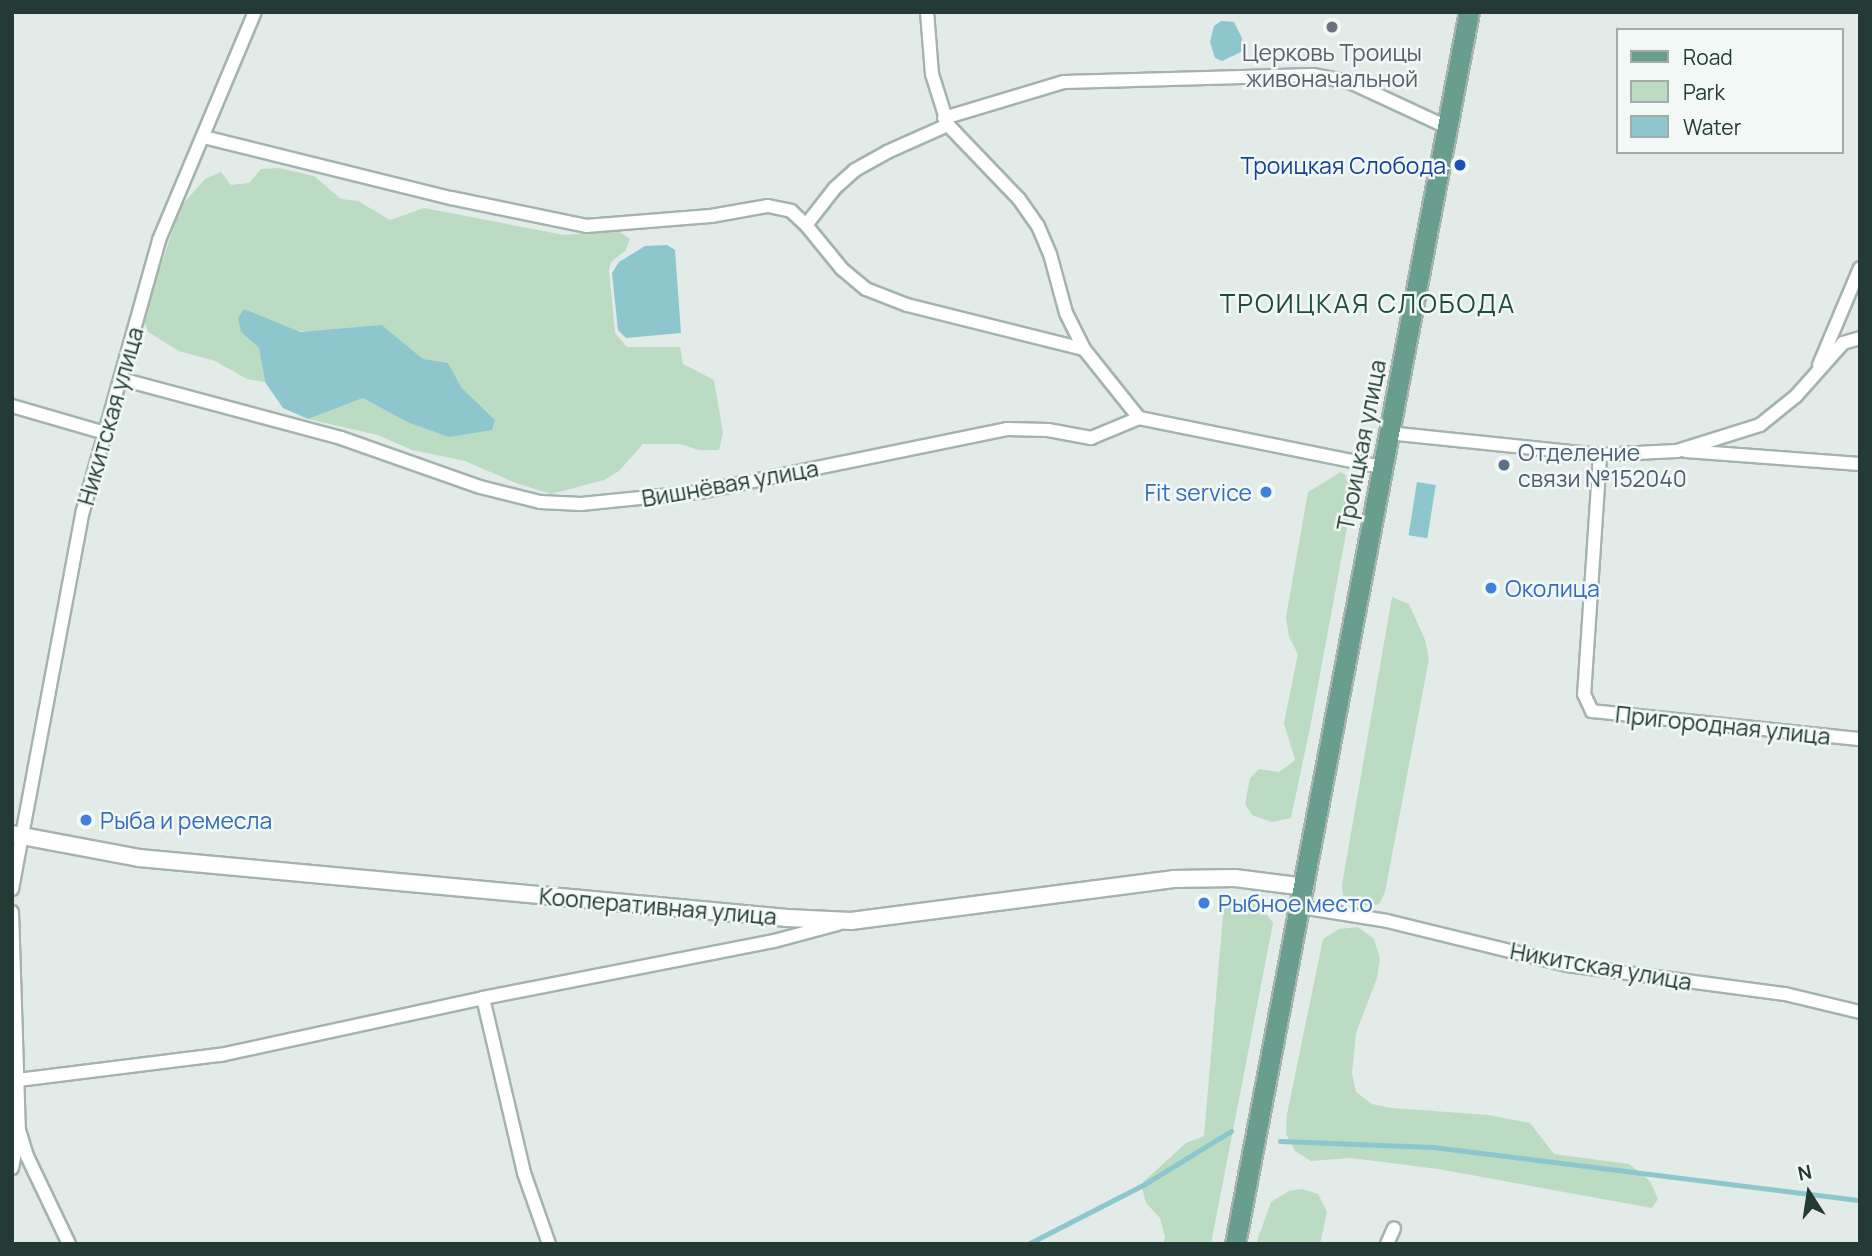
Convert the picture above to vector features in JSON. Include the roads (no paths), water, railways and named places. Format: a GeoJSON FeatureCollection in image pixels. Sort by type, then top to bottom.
{"type":"FeatureCollection","features":[{"type":"Feature","properties":{"kind":"main road","name":"Троицкая улица"},"geometry":{"type":"LineString","coordinates":[[1235,1244],[1305,887],[1469,12]]}},
{"type":"Feature","properties":{"kind":"street","name":"Никитская улица"},"geometry":{"type":"LineString","coordinates":[[12,890],[16,835],[83,511],[159,240],[255,12]]}},
{"type":"Feature","properties":{"kind":"street"},"geometry":{"type":"LineString","coordinates":[[927,12],[932,74],[946,121],[1019,199],[1038,226],[1050,254],[1066,313],[1084,349],[1139,418],[1382,467]]}},
{"type":"Feature","properties":{"kind":"street"},"geometry":{"type":"LineString","coordinates":[[806,225],[835,188],[855,170],[887,152],[946,121],[1064,82],[1308,75],[1350,82],[1447,127]]}},
{"type":"Feature","properties":{"kind":"street"},"geometry":{"type":"LineString","coordinates":[[204,137],[451,198],[586,226],[711,216],[768,206],[791,211],[806,225],[842,270],[866,289],[906,305],[1084,349]]}},
{"type":"Feature","properties":{"kind":"street"},"geometry":{"type":"LineString","coordinates":[[1815,375],[1860,268]]}},
{"type":"Feature","properties":{"kind":"street"},"geometry":{"type":"LineString","coordinates":[[1677,451],[1760,425],[1796,396],[1843,343],[1860,338]]}},
{"type":"Feature","properties":{"kind":"street","name":"Вишнёвая улица"},"geometry":{"type":"LineString","coordinates":[[121,379],[341,438],[480,487],[540,502],[581,504],[700,492],[1007,429],[1048,430],[1091,438],[1139,418]]}},
{"type":"Feature","properties":{"kind":"street"},"geometry":{"type":"LineString","coordinates":[[12,406],[105,433]]}},
{"type":"Feature","properties":{"kind":"street"},"geometry":{"type":"LineString","coordinates":[[1388,433],[1600,455],[1677,451],[1860,464]]}},
{"type":"Feature","properties":{"kind":"street","name":"Пригородная улица"},"geometry":{"type":"LineString","coordinates":[[1600,455],[1584,694],[1592,711],[1860,739]]}},
{"type":"Feature","properties":{"kind":"street","name":"Кооперативная улица"},"geometry":{"type":"LineString","coordinates":[[16,835],[139,858],[787,918],[851,920],[1174,879],[1235,878],[1305,887]]}},
{"type":"Feature","properties":{"kind":"street","name":"Никитская улица"},"geometry":{"type":"LineString","coordinates":[[1301,907],[1387,921],[1567,965],[1785,994],[1860,1012]]}},
{"type":"Feature","properties":{"kind":"street"},"geometry":{"type":"LineString","coordinates":[[12,912],[19,1130],[12,1168]]}},
{"type":"Feature","properties":{"kind":"street"},"geometry":{"type":"LineString","coordinates":[[18,1080],[220,1055],[483,998],[774,941],[851,920]]}},
{"type":"Feature","properties":{"kind":"street"},"geometry":{"type":"LineString","coordinates":[[483,998],[524,1173],[549,1244]]}},
{"type":"Feature","properties":{"kind":"street"},"geometry":{"type":"LineString","coordinates":[[19,1130],[27,1156],[69,1244]]}},
{"type":"Feature","properties":{"kind":"street"},"geometry":{"type":"LineString","coordinates":[[1387,1244],[1394,1228]]}},
{"type":"Feature","properties":{"kind":"water"},"geometry":{"type":"Polygon","coordinates":[[[1221,21],[1234,22],[1242,38],[1241,52],[1222,61],[1215,58],[1210,42],[1214,26],[1221,21]]]}},
{"type":"Feature","properties":{"kind":"water"},"geometry":{"type":"Polygon","coordinates":[[[667,245],[675,250],[681,333],[626,338],[618,330],[612,273],[619,262],[645,246],[667,245]]]}},
{"type":"Feature","properties":{"kind":"water"},"geometry":{"type":"Polygon","coordinates":[[[244,309],[300,332],[382,325],[423,359],[448,363],[461,387],[495,420],[492,430],[449,437],[407,422],[363,398],[308,419],[283,408],[265,382],[259,348],[241,332],[238,318],[244,309]]]}},
{"type":"Feature","properties":{"kind":"water"},"geometry":{"type":"Polygon","coordinates":[[[1417,482],[1436,485],[1427,538],[1409,535],[1417,482]]]}},
{"type":"Feature","properties":{"kind":"waterway"},"geometry":{"type":"LineString","coordinates":[[1028,1244],[1145,1184],[1231,1131]]}},
{"type":"Feature","properties":{"kind":"waterway"},"geometry":{"type":"LineString","coordinates":[[1280,1141],[1433,1147],[1860,1200]]}},
{"type":"Feature","properties":{"kind":"place","name":"Церковь Троицы живоначальной"},"geometry":{"type":"Point","coordinates":[1332,27]}},
{"type":"Feature","properties":{"kind":"place","name":"Троицкая Слобода"},"geometry":{"type":"Point","coordinates":[1460,165]}},
{"type":"Feature","properties":{"kind":"place","name":"Отделение связи №152040"},"geometry":{"type":"Point","coordinates":[1504,465]}},
{"type":"Feature","properties":{"kind":"place","name":"Fit service"},"geometry":{"type":"Point","coordinates":[1266,492]}},
{"type":"Feature","properties":{"kind":"place","name":"Околица"},"geometry":{"type":"Point","coordinates":[1491,588]}},
{"type":"Feature","properties":{"kind":"place","name":"Рыба и ремесла"},"geometry":{"type":"Point","coordinates":[86,820]}},
{"type":"Feature","properties":{"kind":"place","name":"Рыбное место"},"geometry":{"type":"Point","coordinates":[1204,903]}},
{"type":"Feature","properties":{"kind":"district","name":"ТРОИЦКАЯ СЛОБОДА"},"geometry":{"type":"Point","coordinates":[1368,304]}}]}
